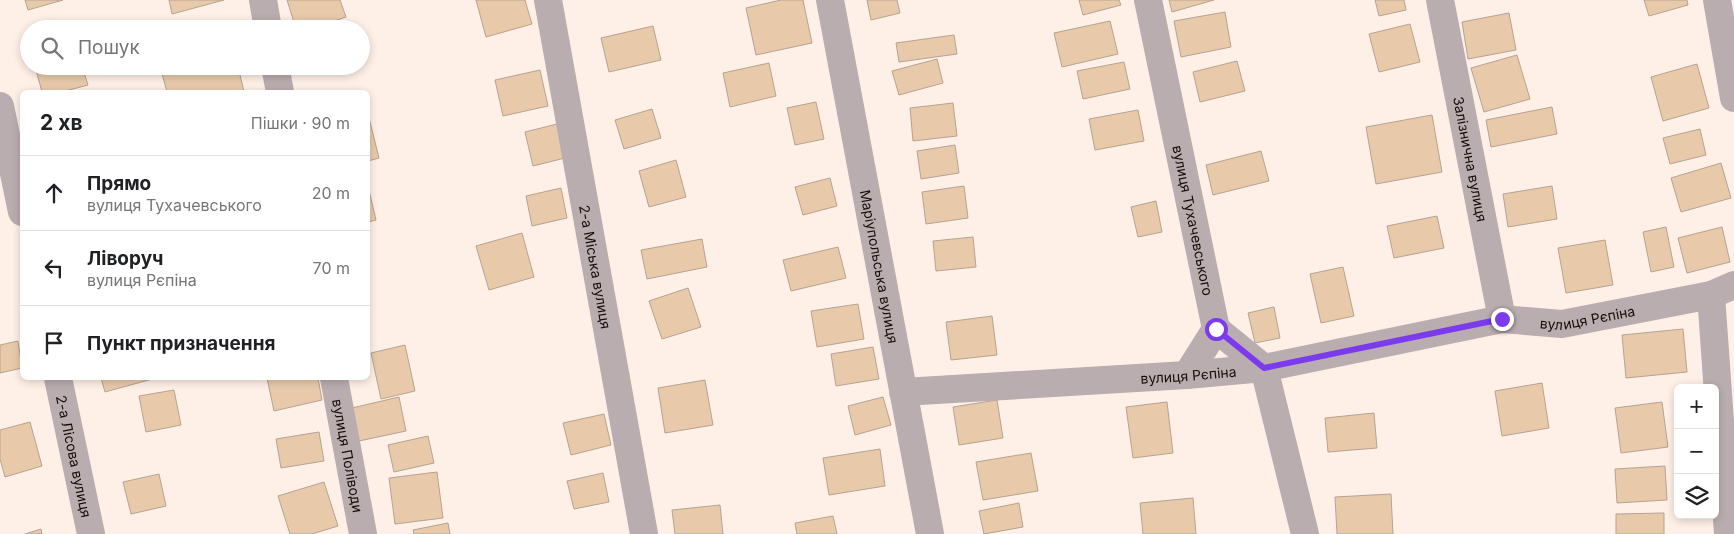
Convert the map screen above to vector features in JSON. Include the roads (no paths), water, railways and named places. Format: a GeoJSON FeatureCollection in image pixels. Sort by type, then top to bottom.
{"type":"FeatureCollection","features":[{"type":"Feature","properties":{"kind":"street"},"geometry":{"type":"LineString","coordinates":[[263,0],[266,20]]}},
{"type":"Feature","properties":{"kind":"street","name":"2-а Міська вулиця"},"geometry":{"type":"LineString","coordinates":[[548,0],[644,534]]}},
{"type":"Feature","properties":{"kind":"street","name":"Маріупольська вулиця"},"geometry":{"type":"LineString","coordinates":[[830,0],[930,534]]}},
{"type":"Feature","properties":{"kind":"street","name":"вулиця Тухачевського"},"geometry":{"type":"LineString","coordinates":[[1148,0],[1216,329]]}},
{"type":"Feature","properties":{"kind":"street","name":"Залізнична вулиця"},"geometry":{"type":"LineString","coordinates":[[1440,0],[1502,319]]}},
{"type":"Feature","properties":{"kind":"street"},"geometry":{"type":"LineString","coordinates":[[1717,0],[1734,98]]}},
{"type":"Feature","properties":{"kind":"street"},"geometry":{"type":"LineString","coordinates":[[277,75],[280,90]]}},
{"type":"Feature","properties":{"kind":"street"},"geometry":{"type":"LineString","coordinates":[[0,106],[20,202]]}},
{"type":"Feature","properties":{"kind":"street"},"geometry":{"type":"LineString","coordinates":[[1722,290],[1728,534]]}},
{"type":"Feature","properties":{"kind":"street","name":"вулиця Рєпіна"},"geometry":{"type":"LineString","coordinates":[[903,392],[1187,375],[1264,368],[1502,319],[1562,324],[1722,290]]}},
{"type":"Feature","properties":{"kind":"street"},"geometry":{"type":"LineString","coordinates":[[1187,375],[1216,329],[1264,368],[1305,534]]}},
{"type":"Feature","properties":{"kind":"street","name":"2-а Лісова вулиця"},"geometry":{"type":"LineString","coordinates":[[58,380],[91,534]]}},
{"type":"Feature","properties":{"kind":"street","name":"вулиця Поліводи"},"geometry":{"type":"LineString","coordinates":[[334,380],[363,534]]}}]}
